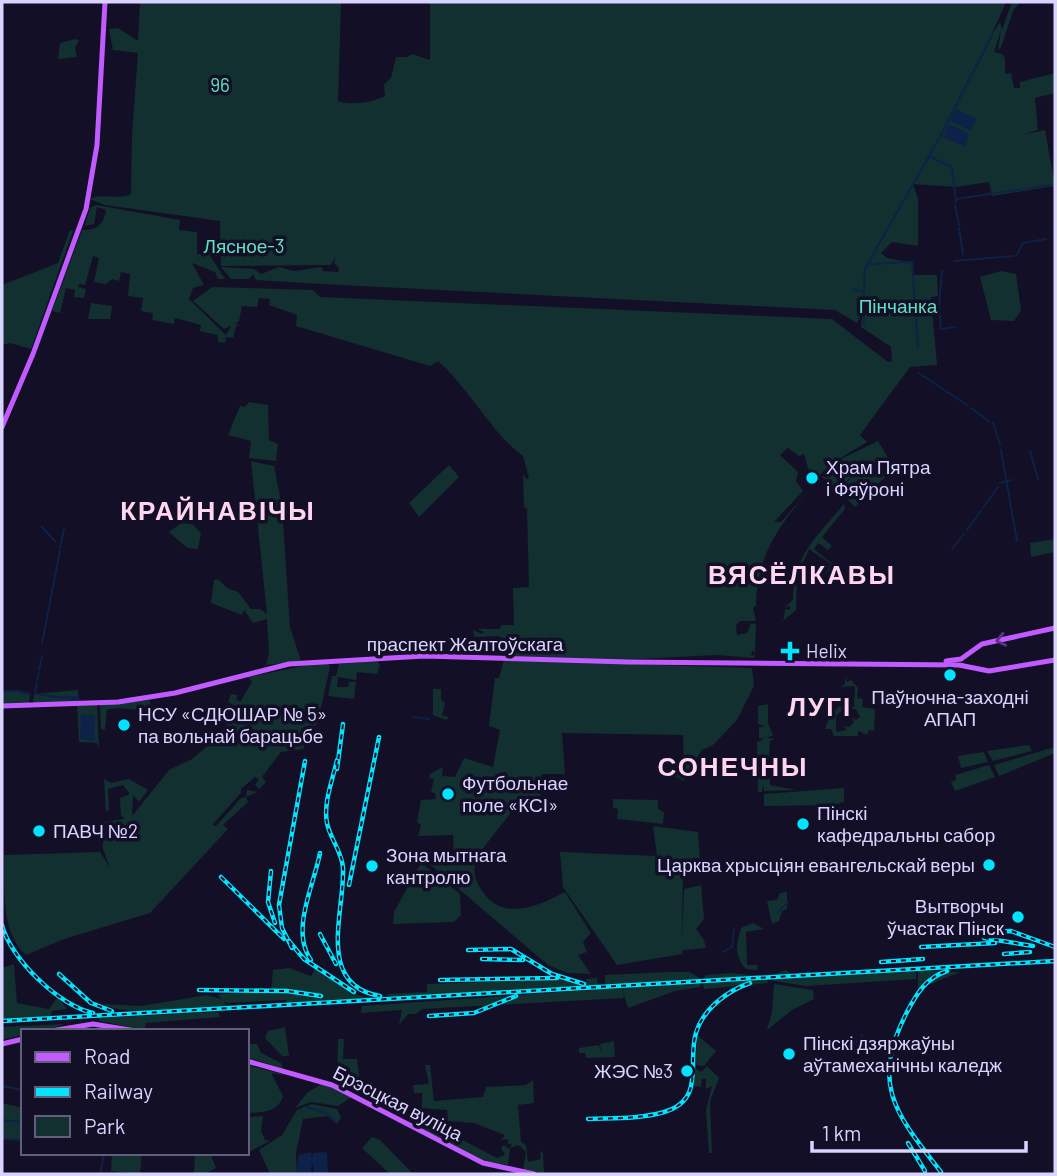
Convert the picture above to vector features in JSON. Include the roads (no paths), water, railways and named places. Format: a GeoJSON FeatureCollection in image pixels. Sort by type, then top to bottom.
{"type":"FeatureCollection","features":[{"type":"Feature","properties":{"kind":"main road"},"geometry":{"type":"LineString","coordinates":[[2,427],[33,354],[86,209],[97,145],[105,2]]}},
{"type":"Feature","properties":{"kind":"main road"},"geometry":{"type":"LineString","coordinates":[[961,662],[982,644],[1055,628]]}},
{"type":"Feature","properties":{"kind":"main road","name":"праспект Жалтоўскага"},"geometry":{"type":"LineString","coordinates":[[2,706],[99,704],[151,698],[283,665],[344,660],[432,656],[723,663],[961,662]]}},
{"type":"Feature","properties":{"kind":"main road"},"geometry":{"type":"LineString","coordinates":[[961,662],[989,671],[1055,660]]}},
{"type":"Feature","properties":{"kind":"main road"},"geometry":{"type":"LineString","coordinates":[[63,1029],[93,1024],[124,1029]]}},
{"type":"Feature","properties":{"kind":"main road"},"geometry":{"type":"LineString","coordinates":[[2,1044],[21,1039]]}},
{"type":"Feature","properties":{"kind":"main road","name":"Брэсцкая вуліца"},"geometry":{"type":"LineString","coordinates":[[248,1061],[332,1085],[483,1163],[534,1174]]}},
{"type":"Feature","properties":{"kind":"water"},"geometry":{"type":"Polygon","coordinates":[[[956,109],[977,119],[971,131],[950,121],[956,109]]]}},
{"type":"Feature","properties":{"kind":"water"},"geometry":{"type":"Polygon","coordinates":[[[949,124],[969,134],[965,147],[943,137],[949,124]]]}},
{"type":"Feature","properties":{"kind":"water"},"geometry":{"type":"Polygon","coordinates":[[[81,714],[95,716],[94,741],[80,739],[81,714]]]}},
{"type":"Feature","properties":{"kind":"water"},"geometry":{"type":"Polygon","coordinates":[[[311,1152],[312,1160],[313,1153],[327,1152],[328,1174],[314,1174],[312,1161],[311,1174],[297,1174],[298,1155],[311,1152]]]}},
{"type":"Feature","properties":{"kind":"waterway"},"geometry":{"type":"LineString","coordinates":[[940,137],[992,35]]}},
{"type":"Feature","properties":{"kind":"waterway"},"geometry":{"type":"LineString","coordinates":[[876,249],[939,139]]}},
{"type":"Feature","properties":{"kind":"waterway"},"geometry":{"type":"LineString","coordinates":[[930,157],[952,167],[956,202]]}},
{"type":"Feature","properties":{"kind":"waterway"},"geometry":{"type":"LineString","coordinates":[[956,199],[1051,185]]}},
{"type":"Feature","properties":{"kind":"waterway"},"geometry":{"type":"LineString","coordinates":[[955,205],[959,225]]}},
{"type":"Feature","properties":{"kind":"waterway"},"geometry":{"type":"LineString","coordinates":[[959,228],[963,254]]}},
{"type":"Feature","properties":{"kind":"waterway"},"geometry":{"type":"LineString","coordinates":[[1016,256],[1023,243],[1046,239]]}},
{"type":"Feature","properties":{"kind":"waterway"},"geometry":{"type":"LineString","coordinates":[[853,289],[864,292],[865,269],[876,250]]}},
{"type":"Feature","properties":{"kind":"waterway"},"geometry":{"type":"LineString","coordinates":[[954,261],[1013,256]]}},
{"type":"Feature","properties":{"kind":"waterway"},"geometry":{"type":"LineString","coordinates":[[868,264],[912,262],[918,347]]}},
{"type":"Feature","properties":{"kind":"waterway"},"geometry":{"type":"LineString","coordinates":[[942,271],[939,304],[941,329],[955,327]]}},
{"type":"Feature","properties":{"kind":"waterway"},"geometry":{"type":"LineString","coordinates":[[864,293],[864,324]]}},
{"type":"Feature","properties":{"kind":"waterway"},"geometry":{"type":"LineString","coordinates":[[919,373],[967,405]]}},
{"type":"Feature","properties":{"kind":"waterway"},"geometry":{"type":"LineString","coordinates":[[971,408],[990,422]]}},
{"type":"Feature","properties":{"kind":"waterway"},"geometry":{"type":"LineString","coordinates":[[993,423],[1000,444]]}},
{"type":"Feature","properties":{"kind":"waterway"},"geometry":{"type":"LineString","coordinates":[[1001,450],[1017,541]]}},
{"type":"Feature","properties":{"kind":"waterway"},"geometry":{"type":"LineString","coordinates":[[1030,451],[1038,479]]}},
{"type":"Feature","properties":{"kind":"waterway"},"geometry":{"type":"LineString","coordinates":[[1000,483],[1011,480]]}},
{"type":"Feature","properties":{"kind":"waterway"},"geometry":{"type":"LineString","coordinates":[[983,508],[998,487]]}},
{"type":"Feature","properties":{"kind":"waterway"},"geometry":{"type":"LineString","coordinates":[[967,530],[981,511]]}},
{"type":"Feature","properties":{"kind":"waterway"},"geometry":{"type":"LineString","coordinates":[[42,527],[55,541]]}},
{"type":"Feature","properties":{"kind":"waterway"},"geometry":{"type":"LineString","coordinates":[[60,548],[64,529]]}},
{"type":"Feature","properties":{"kind":"waterway"},"geometry":{"type":"LineString","coordinates":[[952,549],[964,534]]}},
{"type":"Feature","properties":{"kind":"waterway"},"geometry":{"type":"LineString","coordinates":[[42,643],[60,551]]}},
{"type":"Feature","properties":{"kind":"waterway"},"geometry":{"type":"LineString","coordinates":[[39,670],[42,656]]}},
{"type":"Feature","properties":{"kind":"waterway"},"geometry":{"type":"LineString","coordinates":[[37,680],[39,673]]}},
{"type":"Feature","properties":{"kind":"waterway"},"geometry":{"type":"LineString","coordinates":[[35,692],[37,683]]}},
{"type":"Feature","properties":{"kind":"waterway"},"geometry":{"type":"LineString","coordinates":[[2,691],[18,691],[30,695]]}},
{"type":"Feature","properties":{"kind":"waterway"},"geometry":{"type":"LineString","coordinates":[[35,694],[80,700]]}},
{"type":"Feature","properties":{"kind":"waterway"},"geometry":{"type":"LineString","coordinates":[[51,697],[78,697]]}},
{"type":"Feature","properties":{"kind":"waterway"},"geometry":{"type":"LineString","coordinates":[[413,717],[429,719]]}},
{"type":"Feature","properties":{"kind":"waterway"},"geometry":{"type":"LineString","coordinates":[[778,912],[788,902]]}},
{"type":"Feature","properties":{"kind":"waterway"},"geometry":{"type":"LineString","coordinates":[[723,952],[732,947],[734,929]]}},
{"type":"Feature","properties":{"kind":"waterway"},"geometry":{"type":"LineString","coordinates":[[849,1052],[862,1035]]}},
{"type":"Feature","properties":{"kind":"waterway"},"geometry":{"type":"LineString","coordinates":[[2,1086],[21,1090]]}},
{"type":"Feature","properties":{"kind":"waterway"},"geometry":{"type":"LineString","coordinates":[[307,1107],[326,1113],[337,1123]]}},
{"type":"Feature","properties":{"kind":"waterway"},"geometry":{"type":"LineString","coordinates":[[2,1120],[21,1122]]}},
{"type":"Feature","properties":{"kind":"waterway"},"geometry":{"type":"LineString","coordinates":[[2,1139],[21,1140]]}},
{"type":"Feature","properties":{"kind":"waterway"},"geometry":{"type":"LineString","coordinates":[[100,1174],[104,1155]]}},
{"type":"Feature","properties":{"kind":"railway"},"geometry":{"type":"LineString","coordinates":[[337,769],[343,724]]}},
{"type":"Feature","properties":{"kind":"railway"},"geometry":{"type":"LineString","coordinates":[[349,885],[379,737]]}},
{"type":"Feature","properties":{"kind":"railway"},"geometry":{"type":"LineString","coordinates":[[337,760],[327,799],[326,815],[343,868],[338,924],[340,962],[347,977],[360,989],[380,996]]}},
{"type":"Feature","properties":{"kind":"railway"},"geometry":{"type":"LineString","coordinates":[[292,948],[282,928],[279,905],[305,761]]}},
{"type":"Feature","properties":{"kind":"railway"},"geometry":{"type":"LineString","coordinates":[[311,960],[305,948],[303,922],[320,853]]}},
{"type":"Feature","properties":{"kind":"railway"},"geometry":{"type":"LineString","coordinates":[[271,871],[268,902],[275,923]]}},
{"type":"Feature","properties":{"kind":"railway"},"geometry":{"type":"LineString","coordinates":[[221,877],[284,939]]}},
{"type":"Feature","properties":{"kind":"railway"},"geometry":{"type":"LineString","coordinates":[[2,925],[15,952],[38,979],[66,1001],[93,1013]]}},
{"type":"Feature","properties":{"kind":"railway"},"geometry":{"type":"LineString","coordinates":[[922,935],[1011,931],[1055,947]]}},
{"type":"Feature","properties":{"kind":"railway"},"geometry":{"type":"LineString","coordinates":[[320,934],[336,964]]}},
{"type":"Feature","properties":{"kind":"railway"},"geometry":{"type":"LineString","coordinates":[[984,938],[1033,946]]}},
{"type":"Feature","properties":{"kind":"railway"},"geometry":{"type":"LineString","coordinates":[[289,941],[304,959],[354,992]]}},
{"type":"Feature","properties":{"kind":"railway"},"geometry":{"type":"LineString","coordinates":[[921,947],[995,943]]}},
{"type":"Feature","properties":{"kind":"railway"},"geometry":{"type":"LineString","coordinates":[[468,950],[511,949],[552,974],[584,984]]}},
{"type":"Feature","properties":{"kind":"railway"},"geometry":{"type":"LineString","coordinates":[[1004,954],[1030,952]]}},
{"type":"Feature","properties":{"kind":"railway"},"geometry":{"type":"LineString","coordinates":[[482,959],[523,960]]}},
{"type":"Feature","properties":{"kind":"railway"},"geometry":{"type":"LineString","coordinates":[[881,962],[923,959]]}},
{"type":"Feature","properties":{"kind":"railway"},"geometry":{"type":"LineString","coordinates":[[2,1021],[1055,961]]}},
{"type":"Feature","properties":{"kind":"railway"},"geometry":{"type":"LineString","coordinates":[[941,1172],[900,1114],[889,1079],[890,1059],[907,1012],[923,987],[947,971]]}},
{"type":"Feature","properties":{"kind":"railway"},"geometry":{"type":"LineString","coordinates":[[59,974],[91,1003],[112,1011]]}},
{"type":"Feature","properties":{"kind":"railway"},"geometry":{"type":"LineString","coordinates":[[440,980],[557,978]]}},
{"type":"Feature","properties":{"kind":"railway"},"geometry":{"type":"LineString","coordinates":[[588,1119],[646,1116],[677,1106],[685,1099],[690,1089],[694,1044],[699,1024],[717,1002],[750,983]]}},
{"type":"Feature","properties":{"kind":"railway"},"geometry":{"type":"LineString","coordinates":[[199,990],[287,991],[321,996]]}},
{"type":"Feature","properties":{"kind":"railway"},"geometry":{"type":"LineString","coordinates":[[429,1016],[474,1013],[516,996]]}},
{"type":"Feature","properties":{"kind":"railway"},"geometry":{"type":"LineString","coordinates":[[908,1143],[925,1171]]}},
{"type":"Feature","properties":{"kind":"place","name":"Храм Пятра і Фяўроні"},"geometry":{"type":"Point","coordinates":[812,478]}},
{"type":"Feature","properties":{"kind":"place","name":"Helix"},"geometry":{"type":"Point","coordinates":[790,651]}},
{"type":"Feature","properties":{"kind":"place","name":"Паўночна-заходні АПАП"},"geometry":{"type":"Point","coordinates":[950,675]}},
{"type":"Feature","properties":{"kind":"place","name":"НСУ «СДЮШАР № 5» па вольнай барацьбе"},"geometry":{"type":"Point","coordinates":[124,725]}},
{"type":"Feature","properties":{"kind":"place","name":"Футбольнае поле «КСІ»"},"geometry":{"type":"Point","coordinates":[448,794]}},
{"type":"Feature","properties":{"kind":"place","name":"Пінскі кафедральны сабор"},"geometry":{"type":"Point","coordinates":[803,824]}},
{"type":"Feature","properties":{"kind":"place","name":"ПАВЧ №2"},"geometry":{"type":"Point","coordinates":[39,831]}},
{"type":"Feature","properties":{"kind":"place","name":"Царква хрысціян евангельскай веры"},"geometry":{"type":"Point","coordinates":[989,865]}},
{"type":"Feature","properties":{"kind":"place","name":"Зона мытнага кантролю"},"geometry":{"type":"Point","coordinates":[372,866]}},
{"type":"Feature","properties":{"kind":"place","name":"Вытворчы ўчастак Пінск"},"geometry":{"type":"Point","coordinates":[1018,917]}},
{"type":"Feature","properties":{"kind":"place","name":"Пінскі дзяржаўны аўтамеханічны каледж"},"geometry":{"type":"Point","coordinates":[789,1054]}},
{"type":"Feature","properties":{"kind":"place","name":"ЖЭС №3"},"geometry":{"type":"Point","coordinates":[687,1071]}},
{"type":"Feature","properties":{"kind":"district","name":"КРАЙНАВІЧЫ"},"geometry":{"type":"Point","coordinates":[218,511]}},
{"type":"Feature","properties":{"kind":"district","name":"ВЯСЁЛКАВЫ"},"geometry":{"type":"Point","coordinates":[802,575]}},
{"type":"Feature","properties":{"kind":"district","name":"ЛУГІ"},"geometry":{"type":"Point","coordinates":[820,707]}},
{"type":"Feature","properties":{"kind":"district","name":"СОНЕЧНЫ"},"geometry":{"type":"Point","coordinates":[733,767]}},
{"type":"Feature","properties":{"kind":"park label","name":"96"},"geometry":{"type":"Point","coordinates":[220,85]}},
{"type":"Feature","properties":{"kind":"park label","name":"Лясное-3"},"geometry":{"type":"Point","coordinates":[244,246]}},
{"type":"Feature","properties":{"kind":"park label","name":"Пінчанка"},"geometry":{"type":"Point","coordinates":[898,306]}}]}
